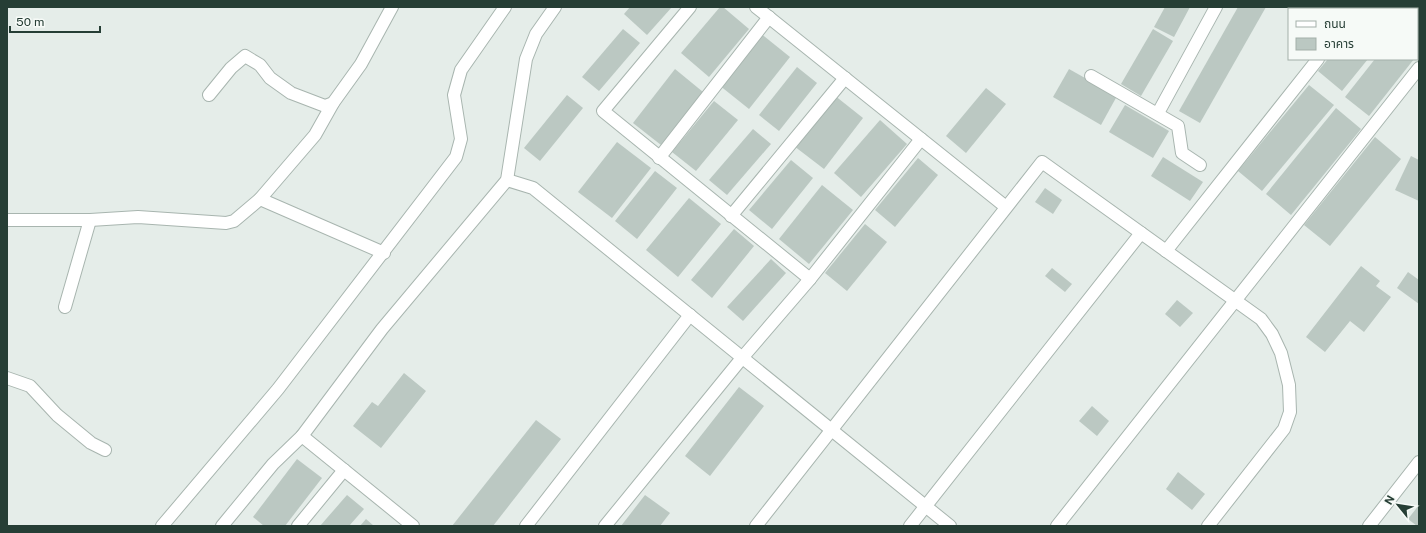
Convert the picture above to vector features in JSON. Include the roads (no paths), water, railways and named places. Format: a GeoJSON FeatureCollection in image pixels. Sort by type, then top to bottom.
{"type":"FeatureCollection","features":[{"type":"Feature","properties":{"kind":"street"},"geometry":{"type":"LineString","coordinates":[[7,220],[90,220],[138,217],[226,223],[234,221],[260,199],[315,135],[333,103],[361,64],[392,7]]}},
{"type":"Feature","properties":{"kind":"street"},"geometry":{"type":"LineString","coordinates":[[162,526],[278,389],[384,253],[456,157],[461,139],[454,95],[461,70],[505,7]]}},
{"type":"Feature","properties":{"kind":"street"},"geometry":{"type":"LineString","coordinates":[[222,526],[273,464],[302,436],[382,329],[507,180],[526,59],[536,34],[555,7]]}},
{"type":"Feature","properties":{"kind":"street"},"geometry":{"type":"LineString","coordinates":[[690,7],[602,111],[810,279]]}},
{"type":"Feature","properties":{"kind":"street"},"geometry":{"type":"LineString","coordinates":[[756,7],[1006,207]]}},
{"type":"Feature","properties":{"kind":"street"},"geometry":{"type":"LineString","coordinates":[[1158,113],[1216,7]]}},
{"type":"Feature","properties":{"kind":"street"},"geometry":{"type":"LineString","coordinates":[[659,158],[769,17]]}},
{"type":"Feature","properties":{"kind":"street"},"geometry":{"type":"LineString","coordinates":[[209,95],[231,68],[245,56],[260,65],[270,78],[291,93],[325,106],[333,103]]}},
{"type":"Feature","properties":{"kind":"street"},"geometry":{"type":"LineString","coordinates":[[1166,251],[1317,60]]}},
{"type":"Feature","properties":{"kind":"street"},"geometry":{"type":"LineString","coordinates":[[1057,526],[1419,68]]}},
{"type":"Feature","properties":{"kind":"street"},"geometry":{"type":"LineString","coordinates":[[1091,76],[1158,113],[1178,126],[1182,153],[1200,165]]}},
{"type":"Feature","properties":{"kind":"street"},"geometry":{"type":"LineString","coordinates":[[731,216],[845,78]]}},
{"type":"Feature","properties":{"kind":"street"},"geometry":{"type":"LineString","coordinates":[[605,526],[742,358],[810,279],[921,139]]}},
{"type":"Feature","properties":{"kind":"street"},"geometry":{"type":"LineString","coordinates":[[756,526],[1042,162],[1261,319],[1272,334],[1281,353],[1289,385],[1290,412],[1284,429],[1208,526]]}},
{"type":"Feature","properties":{"kind":"street"},"geometry":{"type":"LineString","coordinates":[[507,180],[533,188],[950,526]]}},
{"type":"Feature","properties":{"kind":"street"},"geometry":{"type":"LineString","coordinates":[[260,199],[384,253]]}},
{"type":"Feature","properties":{"kind":"street"},"geometry":{"type":"LineString","coordinates":[[65,306],[90,220]]}},
{"type":"Feature","properties":{"kind":"street"},"geometry":{"type":"LineString","coordinates":[[910,526],[1141,233]]}},
{"type":"Feature","properties":{"kind":"street"},"geometry":{"type":"LineString","coordinates":[[526,526],[690,315]]}},
{"type":"Feature","properties":{"kind":"street"},"geometry":{"type":"LineString","coordinates":[[7,378],[30,386],[63,420],[91,443],[105,450]]}},
{"type":"Feature","properties":{"kind":"street"},"geometry":{"type":"LineString","coordinates":[[302,436],[413,526]]}},
{"type":"Feature","properties":{"kind":"street"},"geometry":{"type":"LineString","coordinates":[[1369,526],[1419,462]]}},
{"type":"Feature","properties":{"kind":"street"},"geometry":{"type":"LineString","coordinates":[[298,526],[344,470]]}}]}
